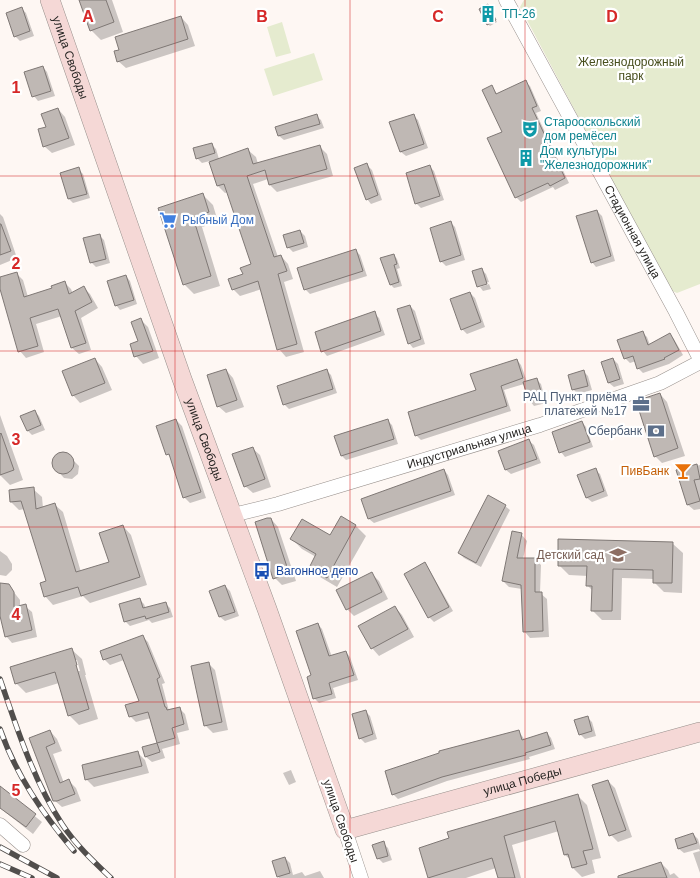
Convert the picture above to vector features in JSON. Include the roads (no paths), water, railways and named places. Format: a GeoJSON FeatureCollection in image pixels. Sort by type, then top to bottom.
{"type":"FeatureCollection","features":[{"type":"Feature","properties":{"kind":"street","name":"улица Свободы"},"geometry":{"type":"LineString","coordinates":[[50,0],[161,319],[362,878]]}},
{"type":"Feature","properties":{"kind":"street","name":"Стадионная улица"},"geometry":{"type":"LineString","coordinates":[[506,0],[676,312],[700,360]]}},
{"type":"Feature","properties":{"kind":"street","name":"Индустриальная улица"},"geometry":{"type":"LineString","coordinates":[[232,514],[278,504],[540,425],[660,383],[700,360]]}},
{"type":"Feature","properties":{"kind":"street","name":"улица Победы"},"geometry":{"type":"LineString","coordinates":[[346,830],[700,732]]}},
{"type":"Feature","properties":{"kind":"street"},"geometry":{"type":"LineString","coordinates":[[0,825],[23,845]]}},
{"type":"Feature","properties":{"kind":"railway"},"geometry":{"type":"LineString","coordinates":[[0,679],[26,753],[42,790],[62,824],[91,859],[111,878]]}},
{"type":"Feature","properties":{"kind":"railway"},"geometry":{"type":"LineString","coordinates":[[0,729],[14,762],[31,793],[74,851]]}},
{"type":"Feature","properties":{"kind":"railway"},"geometry":{"type":"LineString","coordinates":[[0,847],[57,878]]}},
{"type":"Feature","properties":{"kind":"railway"},"geometry":{"type":"LineString","coordinates":[[0,864],[32,878]]}},
{"type":"Feature","properties":{"kind":"place","name":"ТП-26"},"geometry":{"type":"Point","coordinates":[488,14]}},
{"type":"Feature","properties":{"kind":"place","name":"Старооскольский дом ремёсел"},"geometry":{"type":"Point","coordinates":[530,129]}},
{"type":"Feature","properties":{"kind":"place","name":"Дом культуры \"Железнодорожник\""},"geometry":{"type":"Point","coordinates":[526,158]}},
{"type":"Feature","properties":{"kind":"place","name":"Рыбный Дом"},"geometry":{"type":"Point","coordinates":[168,220]}},
{"type":"Feature","properties":{"kind":"place","name":"РАЦ Пункт приёма платежей №17"},"geometry":{"type":"Point","coordinates":[641,404]}},
{"type":"Feature","properties":{"kind":"place","name":"Сбербанк"},"geometry":{"type":"Point","coordinates":[656,431]}},
{"type":"Feature","properties":{"kind":"place","name":"ПивБанк"},"geometry":{"type":"Point","coordinates":[683,471]}},
{"type":"Feature","properties":{"kind":"place","name":"Детский сад"},"geometry":{"type":"Point","coordinates":[618,555]}},
{"type":"Feature","properties":{"kind":"place","name":"Вагонное депо"},"geometry":{"type":"Point","coordinates":[262,571]}},
{"type":"Feature","properties":{"kind":"park label","name":"Железнодорожный парк"},"geometry":{"type":"Point","coordinates":[631,69]}}]}
